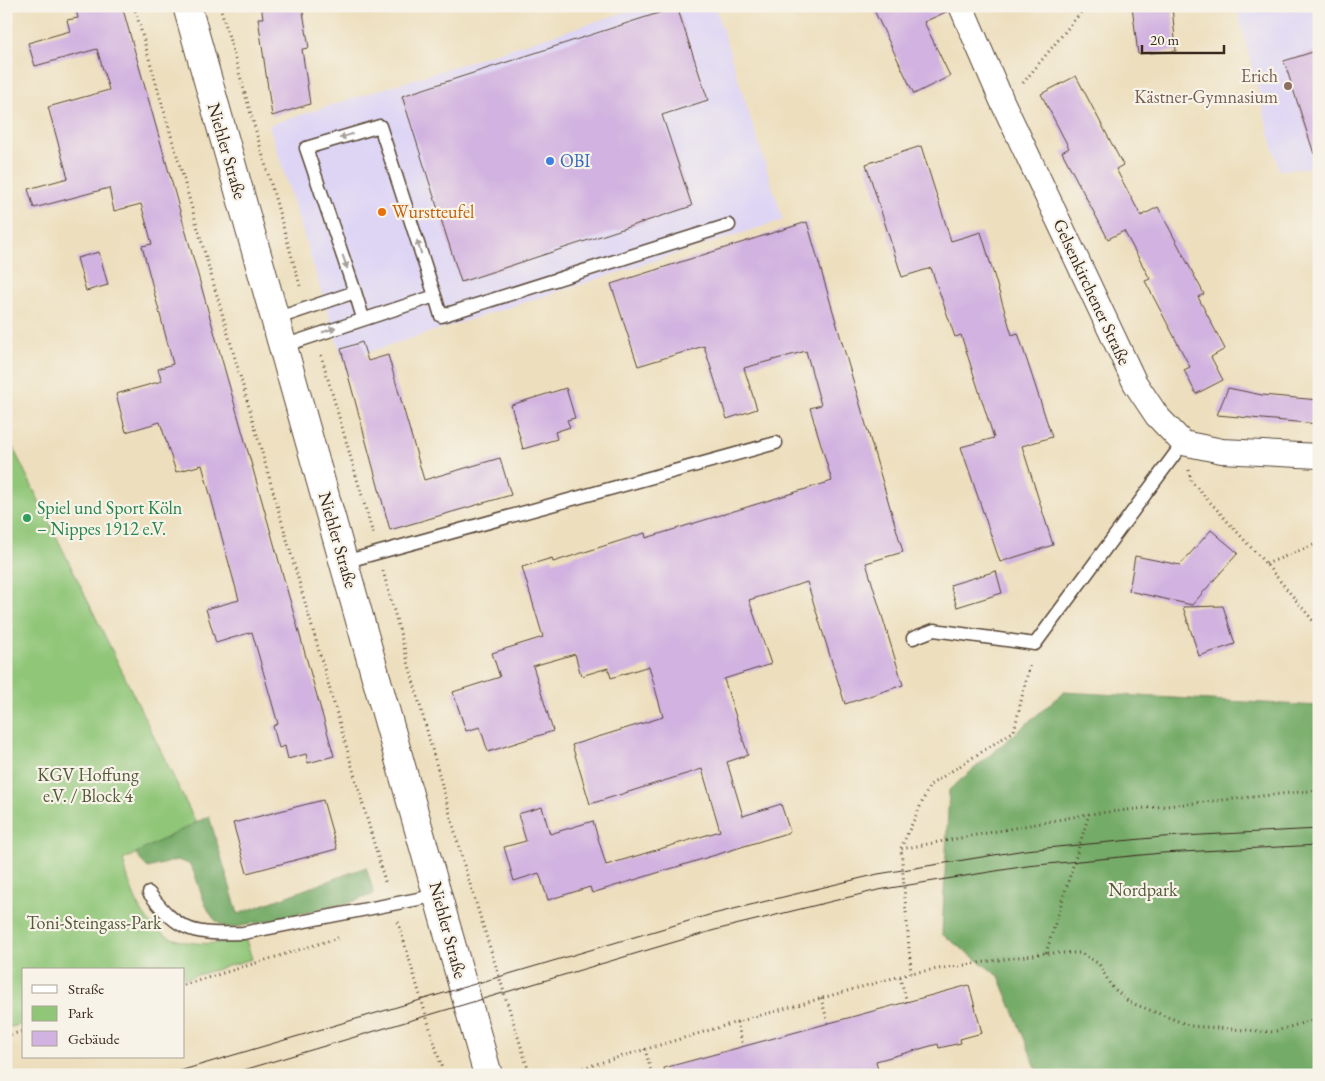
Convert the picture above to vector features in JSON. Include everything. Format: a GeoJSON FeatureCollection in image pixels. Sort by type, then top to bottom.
{"type":"FeatureCollection","features":[{"type":"Feature","properties":{"kind":"street","name":"Niehler Straße"},"geometry":{"type":"LineString","coordinates":[[187,6],[488,1075]]}},
{"type":"Feature","properties":{"kind":"street","name":"Gelsenkirchener Straße"},"geometry":{"type":"LineString","coordinates":[[961,6],[1002,101],[1135,383],[1157,416],[1184,443]]}},
{"type":"Feature","properties":{"kind":"street"},"geometry":{"type":"LineString","coordinates":[[1184,443],[1222,451],[1319,456]]}},
{"type":"Feature","properties":{"kind":"lane"},"geometry":{"type":"LineString","coordinates":[[364,318],[306,148],[380,126],[441,316],[729,225]]}},
{"type":"Feature","properties":{"kind":"lane"},"geometry":{"type":"LineString","coordinates":[[275,319],[355,292]]}},
{"type":"Feature","properties":{"kind":"lane"},"geometry":{"type":"LineString","coordinates":[[283,346],[434,296]]}},
{"type":"Feature","properties":{"kind":"lane"},"geometry":{"type":"LineString","coordinates":[[344,562],[776,443]]}},
{"type":"Feature","properties":{"kind":"lane"},"geometry":{"type":"LineString","coordinates":[[913,638],[934,630],[1035,644],[1184,443]]}},
{"type":"Feature","properties":{"kind":"lane"},"geometry":{"type":"LineString","coordinates":[[149,893],[160,908],[184,928],[199,933],[243,933],[392,906],[440,902]]}},
{"type":"Feature","properties":{"kind":"path"},"geometry":{"type":"LineString","coordinates":[[134,6],[392,906]]}},
{"type":"Feature","properties":{"kind":"path"},"geometry":{"type":"LineString","coordinates":[[1002,101],[1016,92],[1086,6]]}},
{"type":"Feature","properties":{"kind":"path"},"geometry":{"type":"LineString","coordinates":[[1184,443],[1191,481],[1266,564],[1319,628]]}},
{"type":"Feature","properties":{"kind":"path"},"geometry":{"type":"LineString","coordinates":[[1266,564],[1319,543]]}},
{"type":"Feature","properties":{"kind":"path"},"geometry":{"type":"LineString","coordinates":[[911,973],[900,849],[930,785],[1014,731],[1035,644]]}},
{"type":"Feature","properties":{"kind":"path"},"geometry":{"type":"LineString","coordinates":[[900,849],[1089,814],[1319,790]]}},
{"type":"Feature","properties":{"kind":"path"},"geometry":{"type":"LineString","coordinates":[[1046,953],[1089,814]]}},
{"type":"Feature","properties":{"kind":"path"},"geometry":{"type":"LineString","coordinates":[[388,922],[440,902]]}},
{"type":"Feature","properties":{"kind":"path"},"geometry":{"type":"LineString","coordinates":[[397,920],[444,1075]]}},
{"type":"Feature","properties":{"kind":"path"},"geometry":{"type":"LineString","coordinates":[[185,985],[342,937]]}},
{"type":"Feature","properties":{"kind":"path"},"geometry":{"type":"LineString","coordinates":[[559,1075],[911,973],[1046,953],[1081,953],[1100,964],[1112,986],[1129,1002],[1191,1026],[1273,1032],[1319,1018]]}},
{"type":"Feature","properties":{"kind":"path"},"geometry":{"type":"LineString","coordinates":[[900,977],[907,1002]]}},
{"type":"Feature","properties":{"kind":"path"},"geometry":{"type":"LineString","coordinates":[[821,998],[828,1023]]}},
{"type":"Feature","properties":{"kind":"path"},"geometry":{"type":"LineString","coordinates":[[737,1022],[743,1046]]}},
{"type":"Feature","properties":{"kind":"path"},"geometry":{"type":"LineString","coordinates":[[6,1036],[22,1032]]}},
{"type":"Feature","properties":{"kind":"path"},"geometry":{"type":"LineString","coordinates":[[645,1050],[651,1071]]}},
{"type":"Feature","properties":{"kind":"shaded area"},"geometry":{"type":"Polygon","coordinates":[[[645,6],[715,6],[783,220],[343,360],[269,125],[645,6]]]}},
{"type":"Feature","properties":{"kind":"shaded area","name":"Erich Kästner-Gymnasium"},"geometry":{"type":"Polygon","coordinates":[[[1236,6],[1319,6],[1319,167],[1279,170],[1236,6]]]}},
{"type":"Feature","properties":{"kind":"green space"},"geometry":{"type":"Polygon","coordinates":[[[6,433],[196,823],[123,860],[139,907],[150,922],[163,933],[178,940],[197,943],[219,943],[246,940],[252,959],[185,979],[185,968],[22,968],[22,1024],[6,1028],[6,433]]]}},
{"type":"Feature","properties":{"kind":"green space","name":"Nordpark"},"geometry":{"type":"Polygon","coordinates":[[[1064,692],[1319,706],[1319,1075],[1039,1075],[999,976],[942,934],[949,790],[1064,692]]]}},
{"type":"Feature","properties":{"kind":"green space"},"geometry":{"type":"Polygon","coordinates":[[[209,816],[238,914],[366,867],[374,894],[346,904],[232,928],[222,926],[209,911],[189,864],[177,860],[148,868],[136,853],[209,816]]]}},
{"type":"Feature","properties":{"kind":"building"},"geometry":{"type":"Polygon","coordinates":[[[75,6],[122,6],[334,756],[308,763],[306,754],[288,759],[285,746],[279,748],[273,726],[278,724],[252,632],[216,643],[206,609],[239,600],[202,465],[176,472],[160,422],[126,432],[116,394],[162,381],[158,369],[173,364],[142,246],[152,244],[141,204],[114,211],[109,188],[34,208],[28,189],[68,178],[48,107],[109,90],[97,49],[35,66],[28,43],[70,31],[67,20],[78,18],[75,6]]]}},
{"type":"Feature","properties":{"kind":"building"},"geometry":{"type":"Polygon","coordinates":[[[261,6],[302,6],[309,48],[302,49],[310,104],[272,116],[258,18],[263,18],[261,6]]]}},
{"type":"Feature","properties":{"kind":"building"},"geometry":{"type":"Polygon","coordinates":[[[872,6],[948,6],[948,11],[924,22],[950,76],[914,94],[872,6]]]}},
{"type":"Feature","properties":{"kind":"building"},"geometry":{"type":"Polygon","coordinates":[[[1132,6],[1172,6],[1176,51],[1138,54],[1132,6]]]}},
{"type":"Feature","properties":{"kind":"building","name":"OBI"},"geometry":{"type":"Polygon","coordinates":[[[677,7],[708,100],[662,115],[692,206],[461,282],[402,96],[677,7]]]}},
{"type":"Feature","properties":{"kind":"building"},"geometry":{"type":"Polygon","coordinates":[[[1319,50],[1319,153],[1314,154],[1284,61],[1319,50]]]}},
{"type":"Feature","properties":{"kind":"building"},"geometry":{"type":"Polygon","coordinates":[[[1076,76],[1123,165],[1116,169],[1141,216],[1158,207],[1204,294],[1198,297],[1225,349],[1211,357],[1223,380],[1196,394],[1184,370],[1190,367],[1145,281],[1150,279],[1124,231],[1108,239],[1062,152],[1069,148],[1041,94],[1076,76]]]}},
{"type":"Feature","properties":{"kind":"building"},"geometry":{"type":"Polygon","coordinates":[[[921,146],[951,241],[981,232],[1012,335],[1018,333],[1052,437],[1022,446],[1053,545],[1000,562],[961,447],[994,438],[961,335],[955,337],[931,268],[902,277],[866,164],[921,146]]]}},
{"type":"Feature","properties":{"kind":"building"},"geometry":{"type":"Polygon","coordinates":[[[807,222],[903,552],[866,563],[903,685],[845,704],[807,582],[749,600],[771,664],[724,679],[748,755],[727,762],[743,816],[781,804],[790,832],[592,893],[590,887],[548,900],[539,873],[514,881],[504,847],[526,841],[518,814],[542,807],[550,834],[593,821],[606,865],[720,831],[702,769],[590,804],[572,745],[663,717],[649,666],[611,678],[608,668],[581,676],[575,654],[533,666],[553,731],[488,752],[480,727],[466,731],[453,692],[500,677],[492,653],[543,637],[522,567],[552,558],[553,562],[645,533],[646,538],[832,481],[810,408],[821,405],[806,351],[744,368],[757,409],[727,419],[704,346],[638,366],[611,284],[807,222]]]}},
{"type":"Feature","properties":{"kind":"building"},"geometry":{"type":"Polygon","coordinates":[[[99,252],[108,285],[86,291],[77,258],[99,252]]]}},
{"type":"Feature","properties":{"kind":"building"},"geometry":{"type":"Polygon","coordinates":[[[362,342],[368,361],[388,355],[424,480],[500,458],[511,495],[390,530],[341,349],[362,342]]]}},
{"type":"Feature","properties":{"kind":"building"},"geometry":{"type":"Polygon","coordinates":[[[566,388],[575,418],[567,420],[570,427],[555,432],[557,439],[523,449],[511,405],[566,388]]]}},
{"type":"Feature","properties":{"kind":"building"},"geometry":{"type":"Polygon","coordinates":[[[1228,388],[1262,395],[1319,400],[1319,424],[1217,415],[1228,388]]]}},
{"type":"Feature","properties":{"kind":"building"},"geometry":{"type":"Polygon","coordinates":[[[1211,530],[1238,553],[1192,605],[1129,591],[1135,556],[1180,565],[1211,530]]]}},
{"type":"Feature","properties":{"kind":"building"},"geometry":{"type":"Polygon","coordinates":[[[996,571],[1002,593],[957,607],[950,585],[996,571]]]}},
{"type":"Feature","properties":{"kind":"building"},"geometry":{"type":"Polygon","coordinates":[[[1223,606],[1235,644],[1199,656],[1183,607],[1223,606]]]}},
{"type":"Feature","properties":{"kind":"building"},"geometry":{"type":"Polygon","coordinates":[[[323,800],[337,849],[247,873],[233,823],[323,800]]]}},
{"type":"Feature","properties":{"kind":"building"},"geometry":{"type":"Polygon","coordinates":[[[969,985],[982,1033],[960,1039],[961,1043],[939,1048],[938,1044],[876,1061],[878,1070],[860,1075],[665,1075],[664,1068],[969,985]]]}},
{"type":"Feature","properties":{"kind":"tram line"},"geometry":{"type":"LineString","coordinates":[[166,1075],[709,915],[878,874],[1025,850],[1163,837],[1319,829]]}},
{"type":"Feature","properties":{"kind":"tram line"},"geometry":{"type":"LineString","coordinates":[[227,1075],[715,930],[878,890],[1027,866],[1162,853],[1319,845]]}},
{"type":"Feature","properties":{"kind":"place","name":"Erich Kästner-Gymnasium"},"geometry":{"type":"Point","coordinates":[1288,86]}},
{"type":"Feature","properties":{"kind":"place","name":"OBI"},"geometry":{"type":"Point","coordinates":[550,161]}},
{"type":"Feature","properties":{"kind":"place","name":"Wurstteufel"},"geometry":{"type":"Point","coordinates":[382,212]}},
{"type":"Feature","properties":{"kind":"place","name":"Spiel und Sport Köln – Nippes 1912 e.V."},"geometry":{"type":"Point","coordinates":[27,518]}},
{"type":"Feature","properties":{"kind":"park label","name":"KGV Hoffung e.V. / Block 4"},"geometry":{"type":"Point","coordinates":[88,785]}},
{"type":"Feature","properties":{"kind":"park label","name":"Toni-Steingass-Park"},"geometry":{"type":"Point","coordinates":[94,923]}}]}
